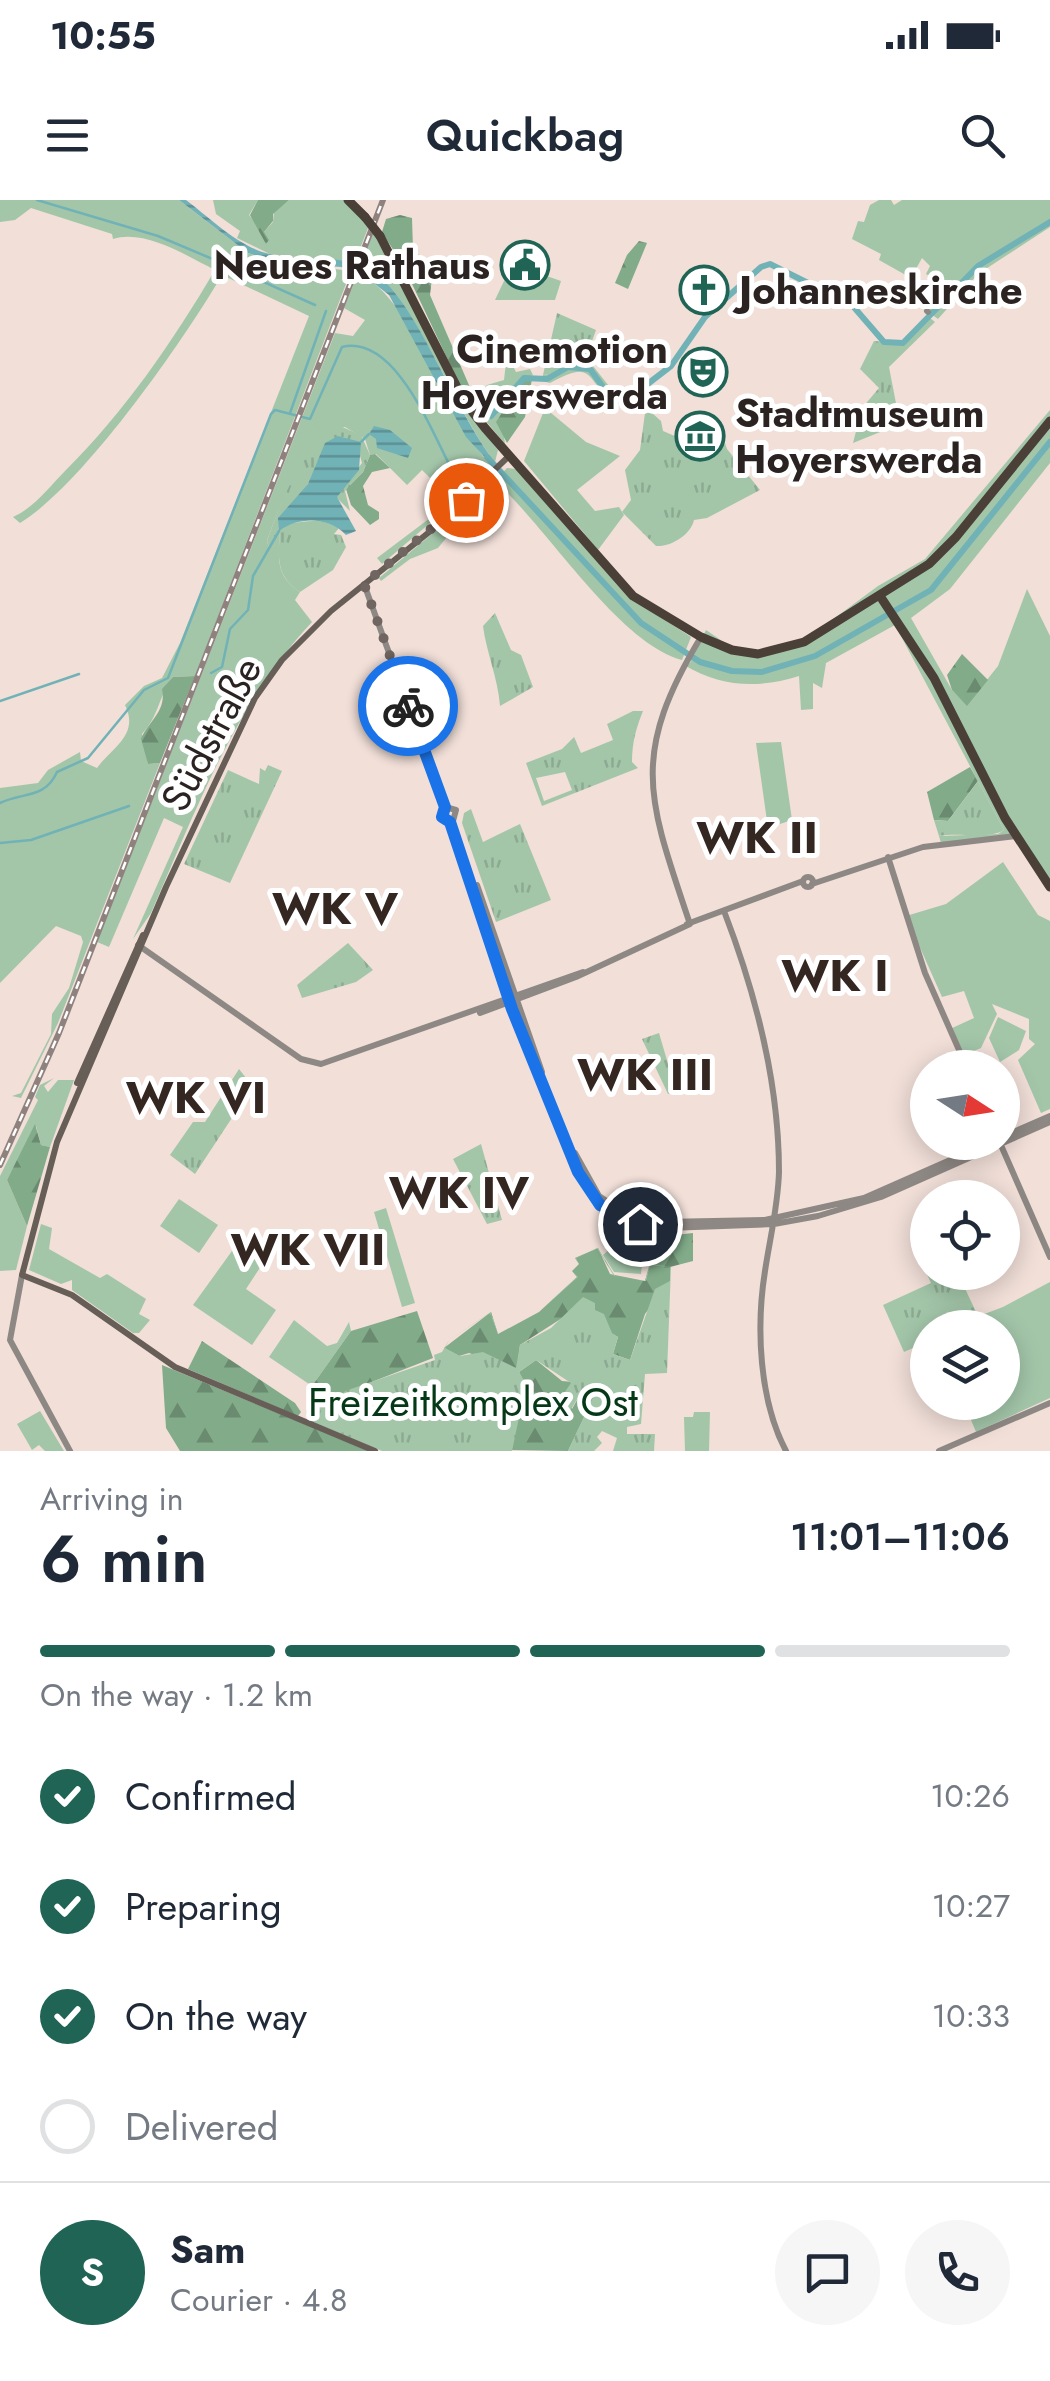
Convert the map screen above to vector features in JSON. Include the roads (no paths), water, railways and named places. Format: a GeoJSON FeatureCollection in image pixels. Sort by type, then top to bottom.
{"type":"FeatureCollection","features":[{"type":"Feature","properties":{"kind":"main road"},"geometry":{"type":"LineString","coordinates":[[348,200],[380,236],[464,401],[506,459],[625,589],[701,637],[744,653],[776,653],[883,600],[948,546],[1050,421]]}},
{"type":"Feature","properties":{"kind":"main road","name":"Südstraße"},"geometry":{"type":"LineString","coordinates":[[22,1275],[57,1142],[80,1082],[255,698],[299,641],[433,529],[506,459]]}},
{"type":"Feature","properties":{"kind":"main road"},"geometry":{"type":"LineString","coordinates":[[883,600],[934,678],[1016,836],[1050,887]]}},
{"type":"Feature","properties":{"kind":"main road"},"geometry":{"type":"LineString","coordinates":[[22,1275],[72,1295],[175,1367],[375,1451]]}},
{"type":"Feature","properties":{"kind":"street"},"geometry":{"type":"LineString","coordinates":[[366,582],[447,807],[442,817],[451,822],[513,999],[570,1142],[586,1178],[605,1203],[628,1216],[654,1222],[774,1222],[848,1209],[960,1160]]}},
{"type":"Feature","properties":{"kind":"street"},"geometry":{"type":"LineString","coordinates":[[690,924],[656,817],[652,772],[662,709],[701,637]]}},
{"type":"Feature","properties":{"kind":"street"},"geometry":{"type":"LineString","coordinates":[[138,948],[312,1064],[326,1064],[513,999],[624,956],[690,924],[807,882],[937,844],[1016,836]]}},
{"type":"Feature","properties":{"kind":"street"},"geometry":{"type":"LineString","coordinates":[[888,857],[925,973],[959,1050]]}},
{"type":"Feature","properties":{"kind":"street"},"geometry":{"type":"LineString","coordinates":[[724,911],[767,1052],[778,1154],[774,1222],[761,1315],[767,1390],[786,1451]]}},
{"type":"Feature","properties":{"kind":"street"},"geometry":{"type":"LineString","coordinates":[[1020,1133],[1050,1119]]}},
{"type":"Feature","properties":{"kind":"street"},"geometry":{"type":"LineString","coordinates":[[774,1222],[864,1198],[950,1160]]}},
{"type":"Feature","properties":{"kind":"street"},"geometry":{"type":"LineString","coordinates":[[1009,1160],[1050,1257]]}},
{"type":"Feature","properties":{"kind":"street"},"geometry":{"type":"LineString","coordinates":[[22,1275],[10,1340],[70,1451]]}},
{"type":"Feature","properties":{"kind":"street"},"geometry":{"type":"LineString","coordinates":[[940,1451],[1050,1403]]}},
{"type":"Feature","properties":{"kind":"water"},"geometry":{"type":"Polygon","coordinates":[[[179,200],[186,200],[259,251],[351,262],[375,273],[406,309],[495,462],[492,465],[466,437],[389,295],[362,274],[341,267],[278,262],[248,253],[179,200]]]}},
{"type":"Feature","properties":{"kind":"water"},"geometry":{"type":"Polygon","coordinates":[[[374,426],[390,430],[412,448],[408,458],[377,448],[376,439],[369,434],[374,426]]]}},
{"type":"Feature","properties":{"kind":"water"},"geometry":{"type":"Polygon","coordinates":[[[338,436],[361,442],[359,470],[337,497],[356,531],[346,535],[323,522],[305,521],[279,531],[278,518],[308,484],[325,443],[338,436]]]}},
{"type":"Feature","properties":{"kind":"waterway"},"geometry":{"type":"LineString","coordinates":[[37,200],[158,236],[215,260]]}},
{"type":"Feature","properties":{"kind":"waterway"},"geometry":{"type":"LineString","coordinates":[[491,416],[524,378],[547,379],[568,367],[590,369],[608,394],[623,403],[671,366],[705,317],[761,267],[770,264],[852,305],[884,342],[903,343],[978,266],[1050,222]]}},
{"type":"Feature","properties":{"kind":"waterway"},"geometry":{"type":"LineString","coordinates":[[226,265],[315,305]]}},
{"type":"Feature","properties":{"kind":"waterway"},"geometry":{"type":"LineString","coordinates":[[290,413],[326,311]]}},
{"type":"Feature","properties":{"kind":"waterway"},"geometry":{"type":"LineString","coordinates":[[0,803],[40,791],[57,772],[88,758],[144,690],[168,678],[271,414],[275,410],[310,419],[342,347],[361,347],[396,371],[453,472],[461,476],[471,473]]}},
{"type":"Feature","properties":{"kind":"waterway"},"geometry":{"type":"LineString","coordinates":[[361,442],[369,434]]}},
{"type":"Feature","properties":{"kind":"waterway"},"geometry":{"type":"LineString","coordinates":[[487,457],[641,623],[700,662],[732,671],[762,672],[815,656],[931,590],[1050,442]]}},
{"type":"Feature","properties":{"kind":"waterway"},"geometry":{"type":"LineString","coordinates":[[486,467],[494,465]]}},
{"type":"Feature","properties":{"kind":"waterway"},"geometry":{"type":"LineString","coordinates":[[211,673],[222,667],[230,629],[248,610],[253,576],[279,531]]}},
{"type":"Feature","properties":{"kind":"waterway"},"geometry":{"type":"LineString","coordinates":[[0,701],[79,674]]}},
{"type":"Feature","properties":{"kind":"waterway"},"geometry":{"type":"LineString","coordinates":[[0,843],[31,840],[129,806]]}},
{"type":"Feature","properties":{"kind":"railway"},"geometry":{"type":"LineString","coordinates":[[0,1165],[59,1033],[383,200]]}},
{"type":"Feature","properties":{"kind":"place","name":"Neues Rathaus"},"geometry":{"type":"Point","coordinates":[525,265]}},
{"type":"Feature","properties":{"kind":"place","name":"Johanneskirche"},"geometry":{"type":"Point","coordinates":[704,290]}},
{"type":"Feature","properties":{"kind":"place","name":"Cinemotion Hoyerswerda"},"geometry":{"type":"Point","coordinates":[703,372]}},
{"type":"Feature","properties":{"kind":"place","name":"Stadtmuseum Hoyerswerda"},"geometry":{"type":"Point","coordinates":[700,436]}},
{"type":"Feature","properties":{"kind":"district","name":"WK II"},"geometry":{"type":"Point","coordinates":[757,837]}},
{"type":"Feature","properties":{"kind":"district","name":"WK V"},"geometry":{"type":"Point","coordinates":[335,908]}},
{"type":"Feature","properties":{"kind":"district","name":"WK I"},"geometry":{"type":"Point","coordinates":[835,975]}},
{"type":"Feature","properties":{"kind":"district","name":"WK III"},"geometry":{"type":"Point","coordinates":[645,1074]}},
{"type":"Feature","properties":{"kind":"district","name":"WK VI"},"geometry":{"type":"Point","coordinates":[196,1097]}},
{"type":"Feature","properties":{"kind":"district","name":"WK IV"},"geometry":{"type":"Point","coordinates":[459,1192]}},
{"type":"Feature","properties":{"kind":"district","name":"WK VII"},"geometry":{"type":"Point","coordinates":[308,1249]}},
{"type":"Feature","properties":{"kind":"park label","name":"Freizeitkomplex Ost"},"geometry":{"type":"Point","coordinates":[473,1402]}}]}
